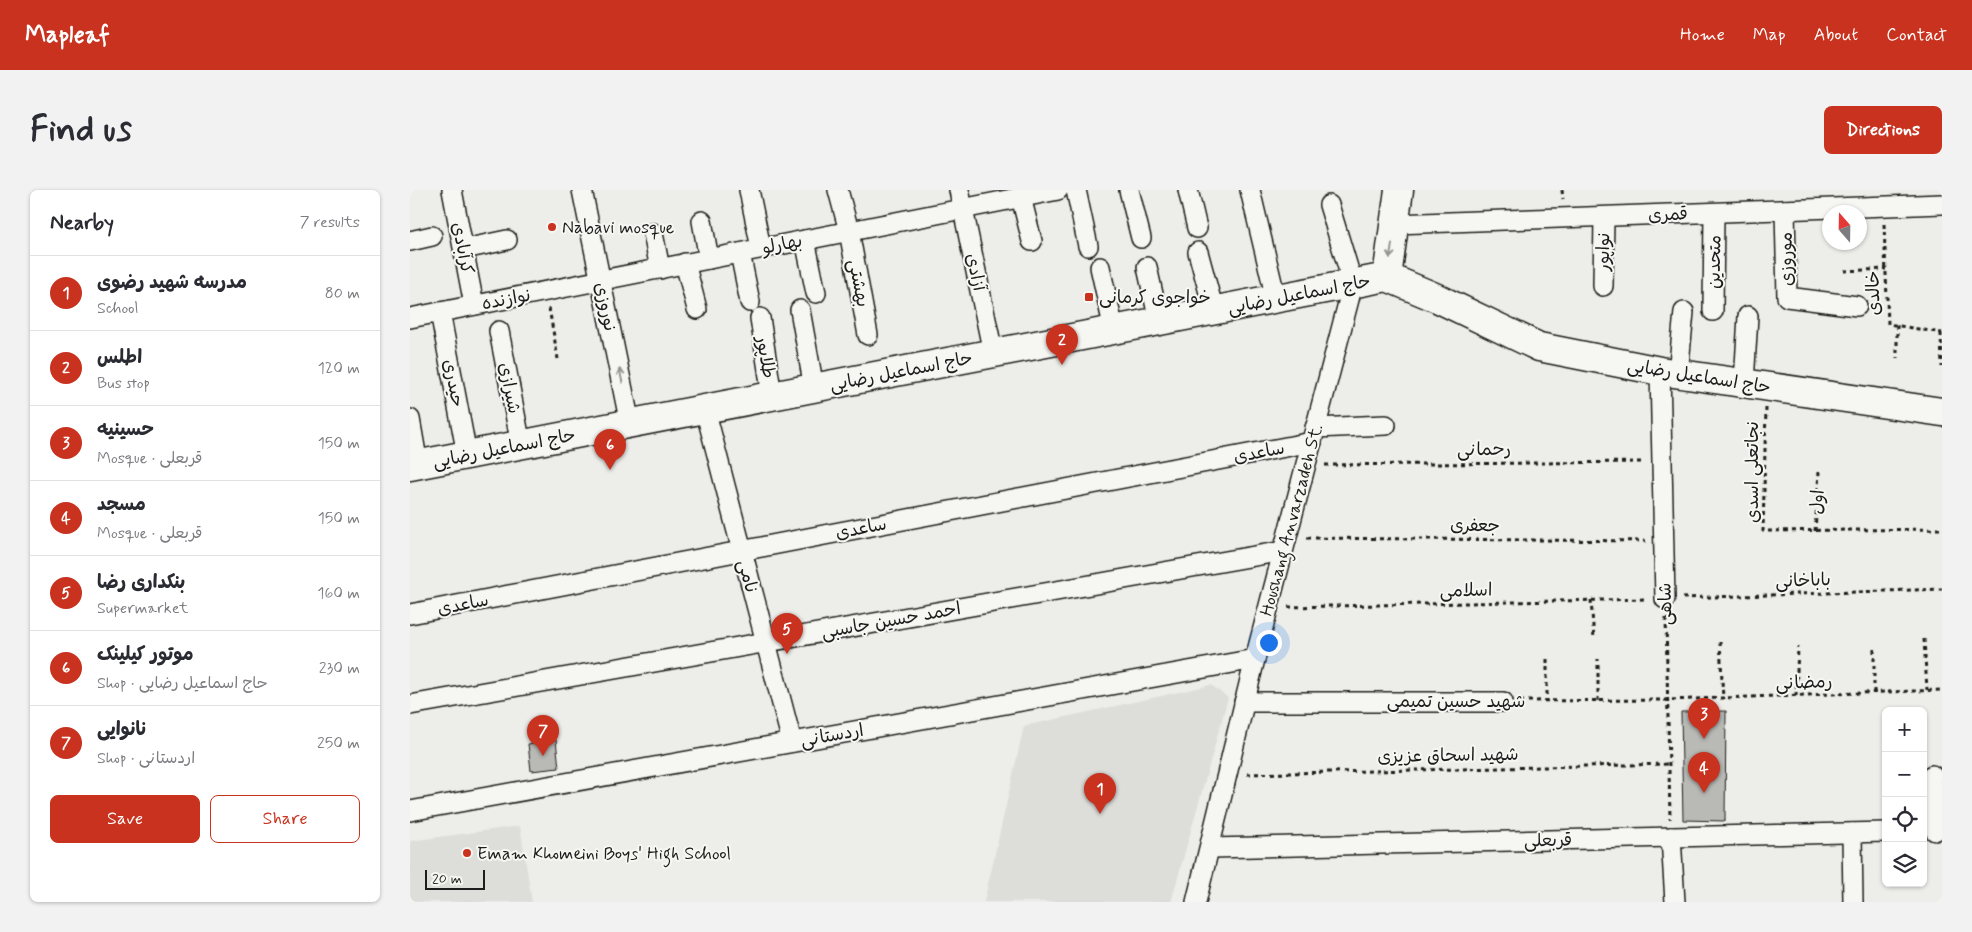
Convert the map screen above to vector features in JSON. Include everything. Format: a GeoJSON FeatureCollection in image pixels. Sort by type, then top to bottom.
{"type":"FeatureCollection","features":[{"type":"Feature","properties":{"kind":"main road"},"geometry":{"type":"LineString","coordinates":[[1387,277],[1399,190]]}},
{"type":"Feature","properties":{"kind":"main road","name":"حاج اسماعیل رضایی"},"geometry":{"type":"LineString","coordinates":[[414,465],[1387,277],[1437,298],[1539,346],[1669,372],[1942,412]]}},
{"type":"Feature","properties":{"kind":"street","name":"کرآبادی"},"geometry":{"type":"LineString","coordinates":[[452,190],[474,305]]}},
{"type":"Feature","properties":{"kind":"street","name":"نوروزی"},"geometry":{"type":"LineString","coordinates":[[582,190],[630,424]]}},
{"type":"Feature","properties":{"kind":"street"},"geometry":{"type":"LineString","coordinates":[[749,190],[761,248]]}},
{"type":"Feature","properties":{"kind":"street","name":"بهشتی"},"geometry":{"type":"LineString","coordinates":[[838,190],[849,231],[868,335]]}},
{"type":"Feature","properties":{"kind":"street","name":"آزادی"},"geometry":{"type":"LineString","coordinates":[[959,190],[993,353]]}},
{"type":"Feature","properties":{"kind":"street","name":"بهارلو"},"geometry":{"type":"LineString","coordinates":[[601,280],[1058,190]]}},
{"type":"Feature","properties":{"kind":"street"},"geometry":{"type":"LineString","coordinates":[[1076,190],[1088,246]]}},
{"type":"Feature","properties":{"kind":"street"},"geometry":{"type":"LineString","coordinates":[[1129,190],[1141,238]]}},
{"type":"Feature","properties":{"kind":"street"},"geometry":{"type":"LineString","coordinates":[[1188,190],[1197,228]]}},
{"type":"Feature","properties":{"kind":"street"},"geometry":{"type":"LineString","coordinates":[[1250,190],[1276,299]]}},
{"type":"Feature","properties":{"kind":"street"},"geometry":{"type":"LineString","coordinates":[[1021,197],[1032,241]]}},
{"type":"Feature","properties":{"kind":"street","name":"قمری"},"geometry":{"type":"LineString","coordinates":[[1394,224],[1942,204]]}},
{"type":"Feature","properties":{"kind":"street"},"geometry":{"type":"LineString","coordinates":[[1329,205],[1353,284]]}},
{"type":"Feature","properties":{"kind":"street","name":"موروزی"},"geometry":{"type":"LineString","coordinates":[[1785,210],[1787,298],[1856,306]]}},
{"type":"Feature","properties":{"kind":"street","name":"متحدین"},"geometry":{"type":"LineString","coordinates":[[1713,311],[1714,213]]}},
{"type":"Feature","properties":{"kind":"street","name":"نواپور"},"geometry":{"type":"LineString","coordinates":[[1603,286],[1604,217]]}},
{"type":"Feature","properties":{"kind":"street"},"geometry":{"type":"LineString","coordinates":[[702,221],[709,259]]}},
{"type":"Feature","properties":{"kind":"street"},"geometry":{"type":"LineString","coordinates":[[653,233],[660,268]]}},
{"type":"Feature","properties":{"kind":"street"},"geometry":{"type":"LineString","coordinates":[[410,240],[432,236]]}},
{"type":"Feature","properties":{"kind":"street"},"geometry":{"type":"LineString","coordinates":[[464,249],[507,240]]}},
{"type":"Feature","properties":{"kind":"street"},"geometry":{"type":"LineString","coordinates":[[805,240],[816,293]]}},
{"type":"Feature","properties":{"kind":"street"},"geometry":{"type":"LineString","coordinates":[[1198,252],[1214,311]]}},
{"type":"Feature","properties":{"kind":"street"},"geometry":{"type":"LineString","coordinates":[[740,253],[750,302]]}},
{"type":"Feature","properties":{"kind":"street"},"geometry":{"type":"LineString","coordinates":[[685,264],[697,309]]}},
{"type":"Feature","properties":{"kind":"street"},"geometry":{"type":"LineString","coordinates":[[1100,267],[1114,330]]}},
{"type":"Feature","properties":{"kind":"street"},"geometry":{"type":"LineString","coordinates":[[1146,267],[1159,321]]}},
{"type":"Feature","properties":{"kind":"street","name":"نوازنده"},"geometry":{"type":"LineString","coordinates":[[410,318],[601,280]]}},
{"type":"Feature","properties":{"kind":"street","name":"Houshang Anvarzadeh St."},"geometry":{"type":"LineString","coordinates":[[1196,902],[1244,702],[1353,284]]}},
{"type":"Feature","properties":{"kind":"street"},"geometry":{"type":"LineString","coordinates":[[800,310],[814,388]]}},
{"type":"Feature","properties":{"kind":"street","name":"حیدری"},"geometry":{"type":"LineString","coordinates":[[440,312],[467,455]]}},
{"type":"Feature","properties":{"kind":"street","name":"شاهی"},"geometry":{"type":"LineString","coordinates":[[1665,599],[1662,462],[1669,372],[1684,312]]}},
{"type":"Feature","properties":{"kind":"street"},"geometry":{"type":"LineString","coordinates":[[1748,316],[1755,385]]}},
{"type":"Feature","properties":{"kind":"street","name":"طلاپور"},"geometry":{"type":"LineString","coordinates":[[760,318],[772,396]]}},
{"type":"Feature","properties":{"kind":"street","name":"شیرازی"},"geometry":{"type":"LineString","coordinates":[[499,331],[521,445]]}},
{"type":"Feature","properties":{"kind":"street","name":"نامی"},"geometry":{"type":"LineString","coordinates":[[705,409],[792,742]]}},
{"type":"Feature","properties":{"kind":"street"},"geometry":{"type":"LineString","coordinates":[[410,419],[414,465]]}},
{"type":"Feature","properties":{"kind":"street","name":"ساعدی"},"geometry":{"type":"LineString","coordinates":[[410,614],[742,550],[1314,435],[1386,425]]}},
{"type":"Feature","properties":{"kind":"street","name":"احمد حسین جاسبی"},"geometry":{"type":"LineString","coordinates":[[410,705],[767,642],[1285,544]]}},
{"type":"Feature","properties":{"kind":"street","name":"اردستانی"},"geometry":{"type":"LineString","coordinates":[[410,811],[1255,659]]}},
{"type":"Feature","properties":{"kind":"street","name":"شهید حسین تمیمی"},"geometry":{"type":"LineString","coordinates":[[1244,702],[1503,702]]}},
{"type":"Feature","properties":{"kind":"street"},"geometry":{"type":"LineString","coordinates":[[1932,775],[1933,831]]}},
{"type":"Feature","properties":{"kind":"street","name":"قربعلی"},"geometry":{"type":"LineString","coordinates":[[1210,848],[1882,832]]}},
{"type":"Feature","properties":{"kind":"street"},"geometry":{"type":"LineString","coordinates":[[1852,833],[1853,902]]}},
{"type":"Feature","properties":{"kind":"street"},"geometry":{"type":"LineString","coordinates":[[1671,837],[1675,902]]}},
{"type":"Feature","properties":{"kind":"path","name":"خالدی"},"geometry":{"type":"LineString","coordinates":[[1882,206],[1888,324],[1942,333]]}},
{"type":"Feature","properties":{"kind":"path"},"geometry":{"type":"LineString","coordinates":[[1844,271],[1886,269]]}},
{"type":"Feature","properties":{"kind":"path"},"geometry":{"type":"LineString","coordinates":[[546,291],[558,359]]}},
{"type":"Feature","properties":{"kind":"path"},"geometry":{"type":"LineString","coordinates":[[1897,325],[1897,358]]}},
{"type":"Feature","properties":{"kind":"path"},"geometry":{"type":"LineString","coordinates":[[1942,333],[1942,367]]}},
{"type":"Feature","properties":{"kind":"path","name":"نجاتعلی اسدی"},"geometry":{"type":"LineString","coordinates":[[1755,385],[1763,531],[1942,529]]}},
{"type":"Feature","properties":{"kind":"path","name":"رحمانی"},"geometry":{"type":"LineString","coordinates":[[1306,465],[1662,462]]}},
{"type":"Feature","properties":{"kind":"path","name":"اول"},"geometry":{"type":"LineString","coordinates":[[1815,531],[1819,472]]}},
{"type":"Feature","properties":{"kind":"path","name":"جعفری"},"geometry":{"type":"LineString","coordinates":[[1285,544],[1664,541]]}},
{"type":"Feature","properties":{"kind":"path","name":"باباخانی"},"geometry":{"type":"LineString","coordinates":[[1665,599],[1942,589]]}},
{"type":"Feature","properties":{"kind":"path","name":"اسلامی"},"geometry":{"type":"LineString","coordinates":[[1268,608],[1665,599]]}},
{"type":"Feature","properties":{"kind":"path","name":"شاهی"},"geometry":{"type":"LineString","coordinates":[[1665,599],[1671,837]]}},
{"type":"Feature","properties":{"kind":"path"},"geometry":{"type":"LineString","coordinates":[[1591,600],[1594,639]]}},
{"type":"Feature","properties":{"kind":"path"},"geometry":{"type":"LineString","coordinates":[[1924,639],[1927,690]]}},
{"type":"Feature","properties":{"kind":"path"},"geometry":{"type":"LineString","coordinates":[[1720,642],[1723,698]]}},
{"type":"Feature","properties":{"kind":"path"},"geometry":{"type":"LineString","coordinates":[[1796,696],[1798,647]]}},
{"type":"Feature","properties":{"kind":"path"},"geometry":{"type":"LineString","coordinates":[[1874,647],[1874,693]]}},
{"type":"Feature","properties":{"kind":"path"},"geometry":{"type":"LineString","coordinates":[[1598,659],[1598,701]]}},
{"type":"Feature","properties":{"kind":"path"},"geometry":{"type":"LineString","coordinates":[[1547,660],[1547,701]]}},
{"type":"Feature","properties":{"kind":"path","name":"رمضانی"},"geometry":{"type":"LineString","coordinates":[[1667,700],[1942,690]]}},
{"type":"Feature","properties":{"kind":"path","name":"شهید حسین تمیمی"},"geometry":{"type":"LineString","coordinates":[[1503,702],[1667,700]]}},
{"type":"Feature","properties":{"kind":"path","name":"شهید اسحاق عزیزی"},"geometry":{"type":"LineString","coordinates":[[1227,774],[1669,764]]}},
{"type":"Feature","properties":{"kind":"shaded area"},"geometry":{"type":"Polygon","coordinates":[[[1211,685],[1228,698],[1171,902],[984,902],[1024,726],[1211,685]]]}},
{"type":"Feature","properties":{"kind":"shaded area","name":"Emam Khomeini Boys' High School"},"geometry":{"type":"Polygon","coordinates":[[[520,826],[532,902],[410,902],[410,841],[520,826]]]}},
{"type":"Feature","properties":{"kind":"building"},"geometry":{"type":"Polygon","coordinates":[[[1726,711],[1725,821],[1683,820],[1681,712],[1726,711]]]}},
{"type":"Feature","properties":{"kind":"building"},"geometry":{"type":"Polygon","coordinates":[[[556,740],[559,768],[531,771],[528,744],[556,740]]]}},
{"type":"Feature","properties":{"kind":"place","name":"Nabavi mosque"},"geometry":{"type":"Point","coordinates":[552,227]}},
{"type":"Feature","properties":{"kind":"place","name":"خواجوی کرمانی"},"geometry":{"type":"Point","coordinates":[1089,297]}},
{"type":"Feature","properties":{"kind":"place","name":"اطلس"},"geometry":{"type":"Point","coordinates":[1062,365]}},
{"type":"Feature","properties":{"kind":"place","name":"موتور کیلینک"},"geometry":{"type":"Point","coordinates":[610,470]}},
{"type":"Feature","properties":{"kind":"place","name":"بنکداری رضا"},"geometry":{"type":"Point","coordinates":[787,654]}},
{"type":"Feature","properties":{"kind":"place","name":"حسینیه"},"geometry":{"type":"Point","coordinates":[1704,739]}},
{"type":"Feature","properties":{"kind":"place","name":"نانوایی"},"geometry":{"type":"Point","coordinates":[543,756]}},
{"type":"Feature","properties":{"kind":"place","name":"مسجد"},"geometry":{"type":"Point","coordinates":[1704,793]}},
{"type":"Feature","properties":{"kind":"place","name":"مدرسه شهید رضوی"},"geometry":{"type":"Point","coordinates":[1100,814]}},
{"type":"Feature","properties":{"kind":"place","name":"Emam Khomeini Boys' High School"},"geometry":{"type":"Point","coordinates":[467,853]}}]}
